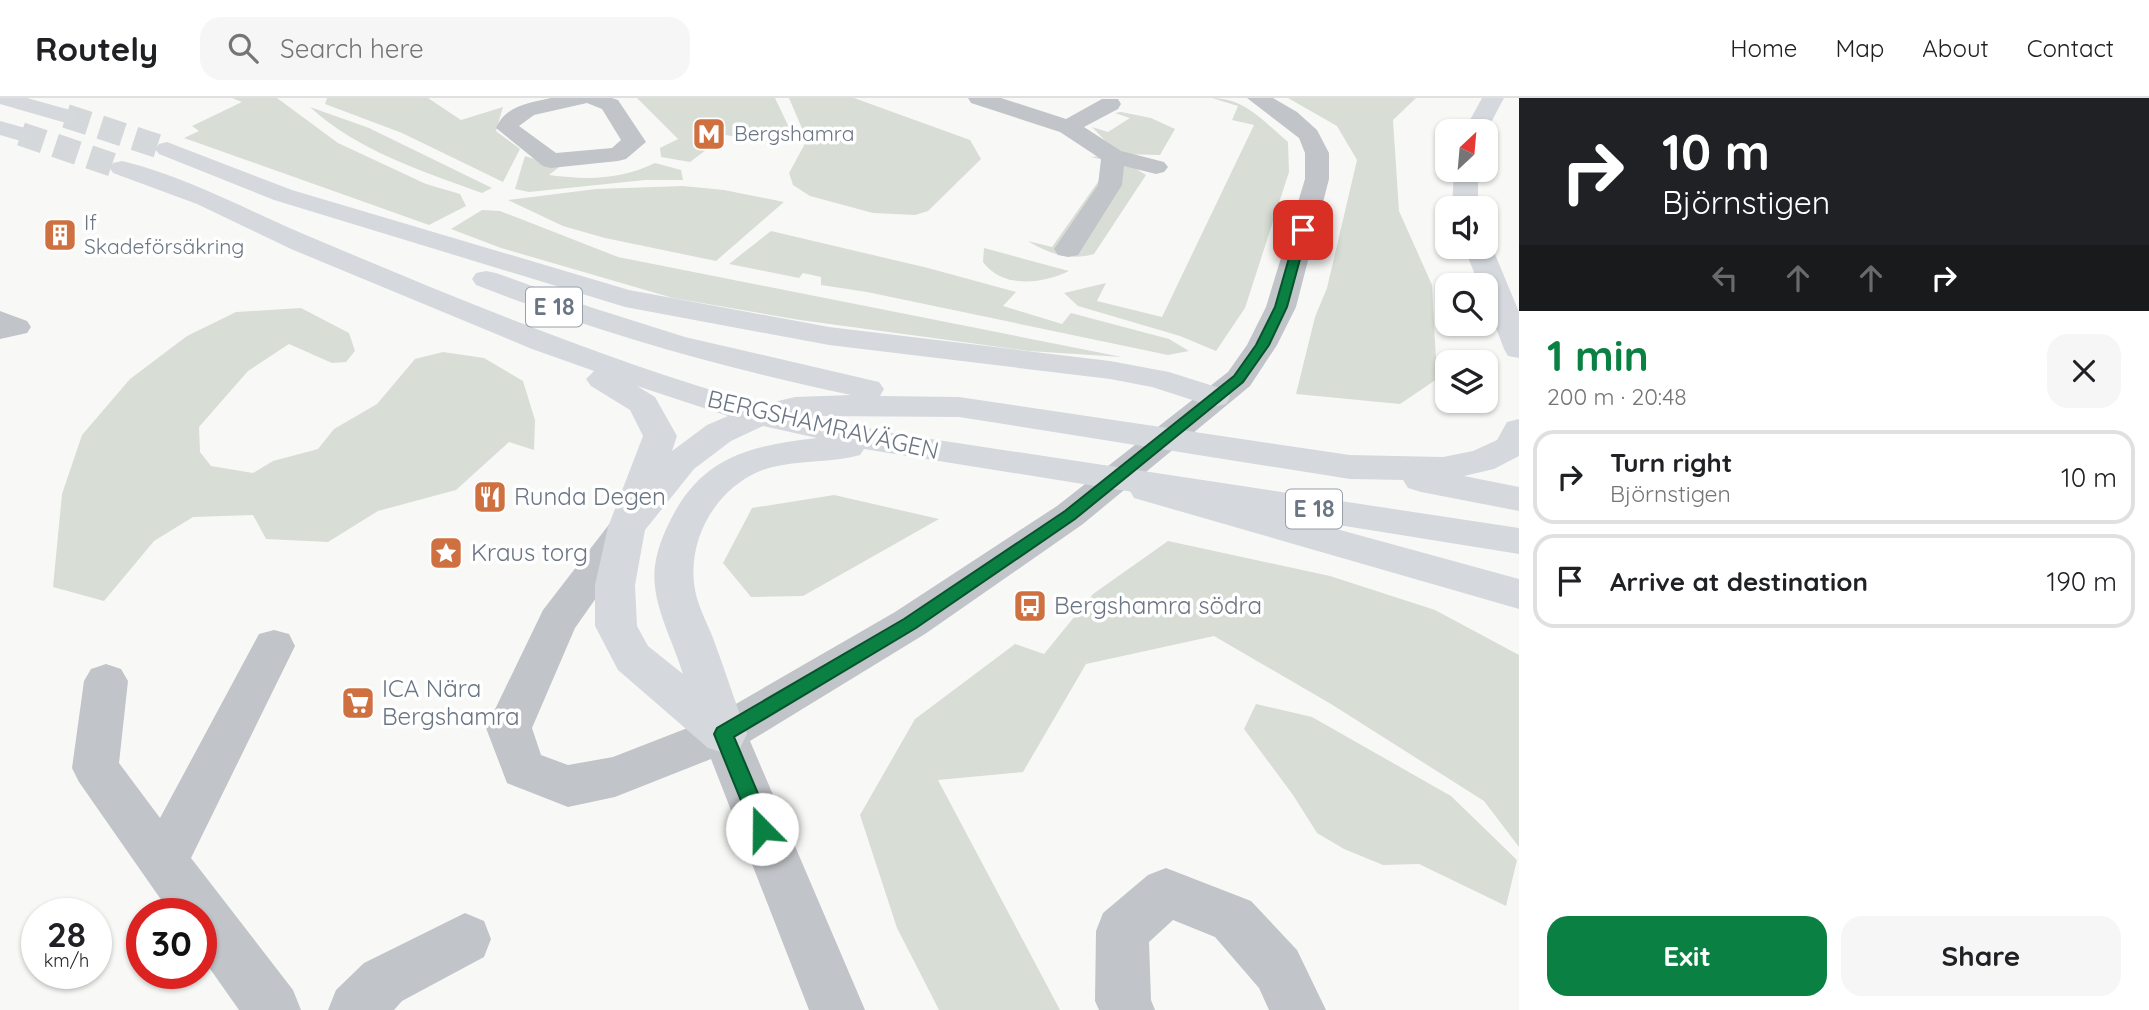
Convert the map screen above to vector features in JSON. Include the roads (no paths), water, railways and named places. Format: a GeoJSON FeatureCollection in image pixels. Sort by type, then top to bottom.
{"type":"FeatureCollection","features":[{"type":"Feature","properties":{"kind":"main road"},"geometry":{"type":"LineString","coordinates":[[5,98],[66,116]]}},
{"type":"Feature","properties":{"kind":"main road"},"geometry":{"type":"LineString","coordinates":[[1482,119],[1493,98]]}},
{"type":"Feature","properties":{"kind":"main road","name":"E 18"},"geometry":{"type":"LineString","coordinates":[[167,149],[283,195]]}},
{"type":"Feature","properties":{"kind":"main road","name":"BERGSHAMRAVÄGEN"},"geometry":{"type":"LineString","coordinates":[[122,168],[206,199],[301,243],[543,343],[708,400],[760,415],[885,443],[1519,541]]}},
{"type":"Feature","properties":{"kind":"main road"},"geometry":{"type":"LineString","coordinates":[[283,195],[625,298],[829,336],[1110,370],[1158,379],[1206,403]]}},
{"type":"Feature","properties":{"kind":"main road","name":"BERGSHAMRAVÄGEN"},"geometry":{"type":"LineString","coordinates":[[283,195],[556,307],[646,337],[732,360],[959,407]]}},
{"type":"Feature","properties":{"kind":"main road"},"geometry":{"type":"LineString","coordinates":[[1483,259],[1519,349]]}},
{"type":"Feature","properties":{"kind":"main road"},"geometry":{"type":"LineString","coordinates":[[543,343],[643,404],[660,436],[627,527],[615,585],[616,626],[633,658],[724,734]]}},
{"type":"Feature","properties":{"kind":"main road"},"geometry":{"type":"LineString","coordinates":[[627,527],[681,461],[719,433],[760,415],[825,405],[959,407]]}},
{"type":"Feature","properties":{"kind":"main road","name":"E 18"},"geometry":{"type":"LineString","coordinates":[[959,407],[1350,467],[1443,469],[1482,461],[1510,447],[1519,430]]}},
{"type":"Feature","properties":{"kind":"main road"},"geometry":{"type":"LineString","coordinates":[[724,734],[691,634],[677,601],[673,559],[687,520],[699,497],[722,476],[758,459],[791,452],[885,443]]}},
{"type":"Feature","properties":{"kind":"main road"},"geometry":{"type":"LineString","coordinates":[[1350,467],[1519,499]]}},
{"type":"Feature","properties":{"kind":"main road"},"geometry":{"type":"LineString","coordinates":[[1108,478],[1519,594]]}},
{"type":"Feature","properties":{"kind":"street"},"geometry":{"type":"LineString","coordinates":[[503,98],[527,110]]}},
{"type":"Feature","properties":{"kind":"street"},"geometry":{"type":"LineString","coordinates":[[580,98],[527,110],[511,118],[507,128],[551,161],[618,154],[634,142],[610,105],[594,98]]}},
{"type":"Feature","properties":{"kind":"street"},"geometry":{"type":"LineString","coordinates":[[979,98],[1068,127],[1113,156],[1156,167]]}},
{"type":"Feature","properties":{"kind":"street"},"geometry":{"type":"LineString","coordinates":[[627,527],[557,621],[509,728],[523,769],[568,786],[615,777],[724,734],[910,623],[1070,515],[1239,379],[1262,345],[1281,307],[1317,179],[1317,153],[1309,135],[1289,117],[1258,98]]}},
{"type":"Feature","properties":{"kind":"street"},"geometry":{"type":"LineString","coordinates":[[1068,127],[1110,104]]}},
{"type":"Feature","properties":{"kind":"street"},"geometry":{"type":"LineString","coordinates":[[1068,249],[1110,185],[1113,156]]}},
{"type":"Feature","properties":{"kind":"street"},"geometry":{"type":"LineString","coordinates":[[0,320],[16,327],[0,330]]}},
{"type":"Feature","properties":{"kind":"street"},"geometry":{"type":"LineString","coordinates":[[164,860],[274,646]]}},
{"type":"Feature","properties":{"kind":"street"},"geometry":{"type":"LineString","coordinates":[[106,681],[95,768],[273,1010]]}},
{"type":"Feature","properties":{"kind":"street"},"geometry":{"type":"LineString","coordinates":[[724,734],[837,1010]]}},
{"type":"Feature","properties":{"kind":"street"},"geometry":{"type":"LineString","coordinates":[[1127,1010],[1123,1001],[1122,931],[1166,892],[1233,919],[1278,969],[1298,1010]]}},
{"type":"Feature","properties":{"kind":"street"},"geometry":{"type":"LineString","coordinates":[[356,1010],[383,982],[465,939]]}},
{"type":"Feature","properties":{"kind":"tunnel"},"geometry":{"type":"LineString","coordinates":[[66,116],[167,149]]}},
{"type":"Feature","properties":{"kind":"tunnel"},"geometry":{"type":"LineString","coordinates":[[21,134],[122,168]]}},
{"type":"Feature","properties":{"kind":"place","name":"Bergshamra"},"geometry":{"type":"Point","coordinates":[709,134]}},
{"type":"Feature","properties":{"kind":"place","name":"If Skadeförsäkring"},"geometry":{"type":"Point","coordinates":[60,235]}},
{"type":"Feature","properties":{"kind":"place","name":"Runda Degen"},"geometry":{"type":"Point","coordinates":[490,497]}},
{"type":"Feature","properties":{"kind":"place","name":"Kraus torg"},"geometry":{"type":"Point","coordinates":[446,553]}},
{"type":"Feature","properties":{"kind":"place","name":"Bergshamra södra"},"geometry":{"type":"Point","coordinates":[1030,606]}},
{"type":"Feature","properties":{"kind":"place","name":"ICA Nära Bergshamra"},"geometry":{"type":"Point","coordinates":[358,703]}}]}
